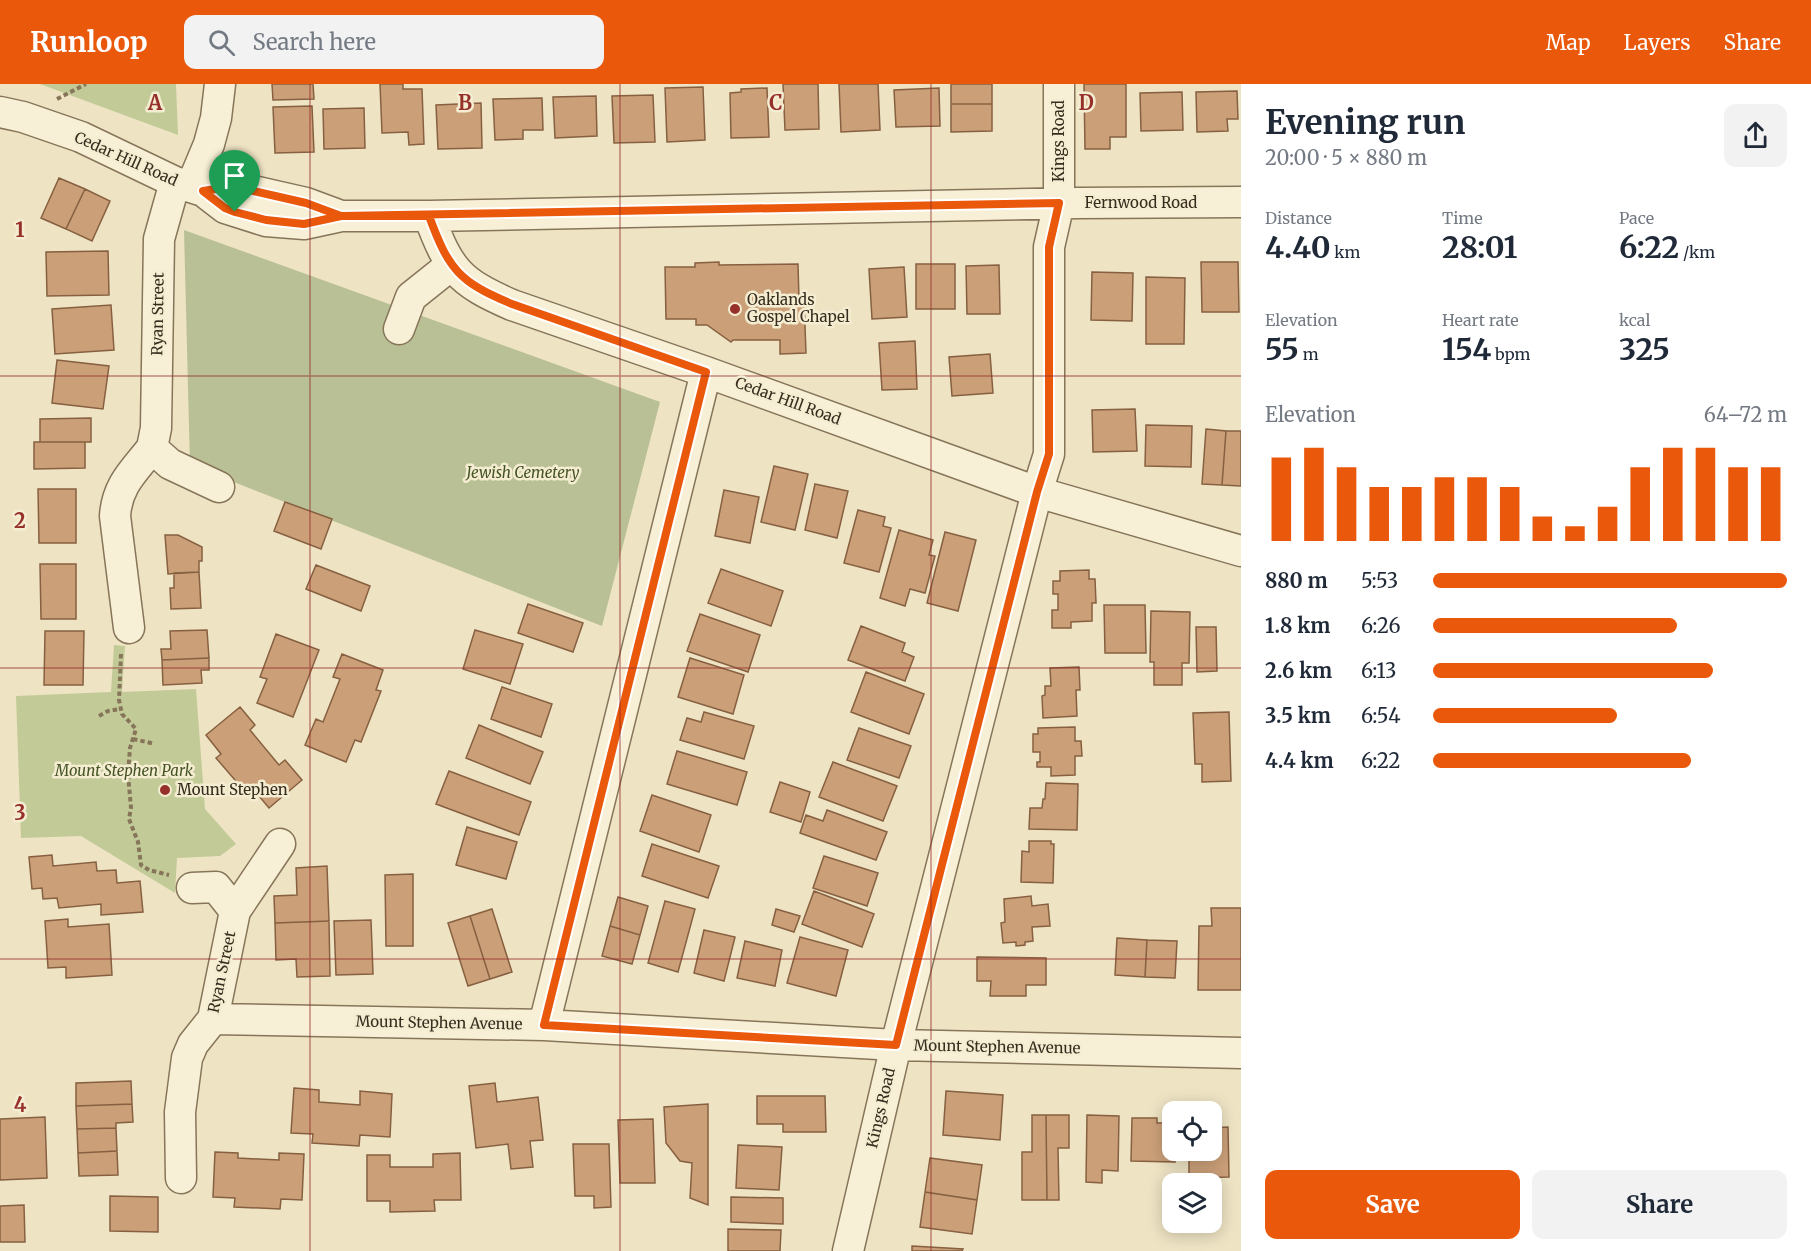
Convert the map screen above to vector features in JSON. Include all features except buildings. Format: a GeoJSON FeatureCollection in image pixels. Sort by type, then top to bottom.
{"type":"FeatureCollection","features":[{"type":"Feature","properties":{"kind":"street","name":"Ryan Street"},"geometry":{"type":"LineString","coordinates":[[152,448],[156,428],[159,239],[190,187],[209,144],[220,84]]}},
{"type":"Feature","properties":{"kind":"street","name":"Kings Road"},"geometry":{"type":"LineString","coordinates":[[848,1251],[896,1045],[1037,492],[1049,454],[1049,247],[1059,203],[1059,84]]}},
{"type":"Feature","properties":{"kind":"street","name":"Cedar Hill Road"},"geometry":{"type":"LineString","coordinates":[[4,108],[81,137],[190,187],[225,208],[266,220],[304,224],[341,216],[429,216],[452,266],[466,281],[482,292],[1037,492],[1241,551]]}},
{"type":"Feature","properties":{"kind":"street","name":"Fernwood Road"},"geometry":{"type":"LineString","coordinates":[[429,216],[1059,203],[1241,202]]}},
{"type":"Feature","properties":{"kind":"street"},"geometry":{"type":"LineString","coordinates":[[399,329],[411,297],[452,266]]}},
{"type":"Feature","properties":{"kind":"street"},"geometry":{"type":"LineString","coordinates":[[544,1025],[706,372]]}},
{"type":"Feature","properties":{"kind":"street"},"geometry":{"type":"LineString","coordinates":[[129,628],[115,516],[116,499],[122,486],[152,448],[170,464],[219,487]]}},
{"type":"Feature","properties":{"kind":"street","name":"Ryan Street"},"geometry":{"type":"LineString","coordinates":[[181,1178],[180,1112],[188,1058],[193,1044],[213,1019],[235,911],[280,844]]}},
{"type":"Feature","properties":{"kind":"street"},"geometry":{"type":"LineString","coordinates":[[192,888],[216,887],[235,911]]}},
{"type":"Feature","properties":{"kind":"street","name":"Mount Stephen Avenue"},"geometry":{"type":"LineString","coordinates":[[213,1019],[544,1025],[896,1045],[1241,1053]]}},
{"type":"Feature","properties":{"kind":"path"},"geometry":{"type":"LineString","coordinates":[[129,628],[122,645],[118,700],[122,714],[136,729],[128,774],[131,808],[129,819],[138,842],[141,865],[159,874],[178,876],[192,888]]}},
{"type":"Feature","properties":{"kind":"path"},"geometry":{"type":"LineString","coordinates":[[99,716],[108,711],[121,709]]}},
{"type":"Feature","properties":{"kind":"path"},"geometry":{"type":"LineString","coordinates":[[133,739],[155,744]]}},
{"type":"Feature","properties":{"kind":"green space"},"geometry":{"type":"Polygon","coordinates":[[[40,84],[176,84],[178,135],[40,84]]]}},
{"type":"Feature","properties":{"kind":"green space","name":"Jewish Cemetery"},"geometry":{"type":"Polygon","coordinates":[[[184,230],[660,402],[602,626],[190,465],[184,230]]]}},
{"type":"Feature","properties":{"kind":"green space","name":"Mount Stephen Park"},"geometry":{"type":"Polygon","coordinates":[[[114,645],[125,646],[122,692],[196,689],[205,809],[236,844],[220,856],[177,858],[175,893],[81,836],[21,838],[16,696],[111,692],[114,645]]]}},
{"type":"Feature","properties":{"kind":"place","name":"Oaklands Gospel Chapel"},"geometry":{"type":"Point","coordinates":[735,309]}},
{"type":"Feature","properties":{"kind":"place","name":"Mount Stephen"},"geometry":{"type":"Point","coordinates":[165,790]}},
{"type":"Feature","properties":{"kind":"route"},"geometry":{"type":"LineString","coordinates":[[235,212],[225,208],[203,191],[229,187],[240,188],[306,203],[341,216],[1059,203],[1049,247],[1049,454],[1037,492],[896,1045],[544,1025],[706,372],[482,292],[466,281],[452,266],[429,216],[341,216],[304,224],[266,220],[235,212]]}}]}
